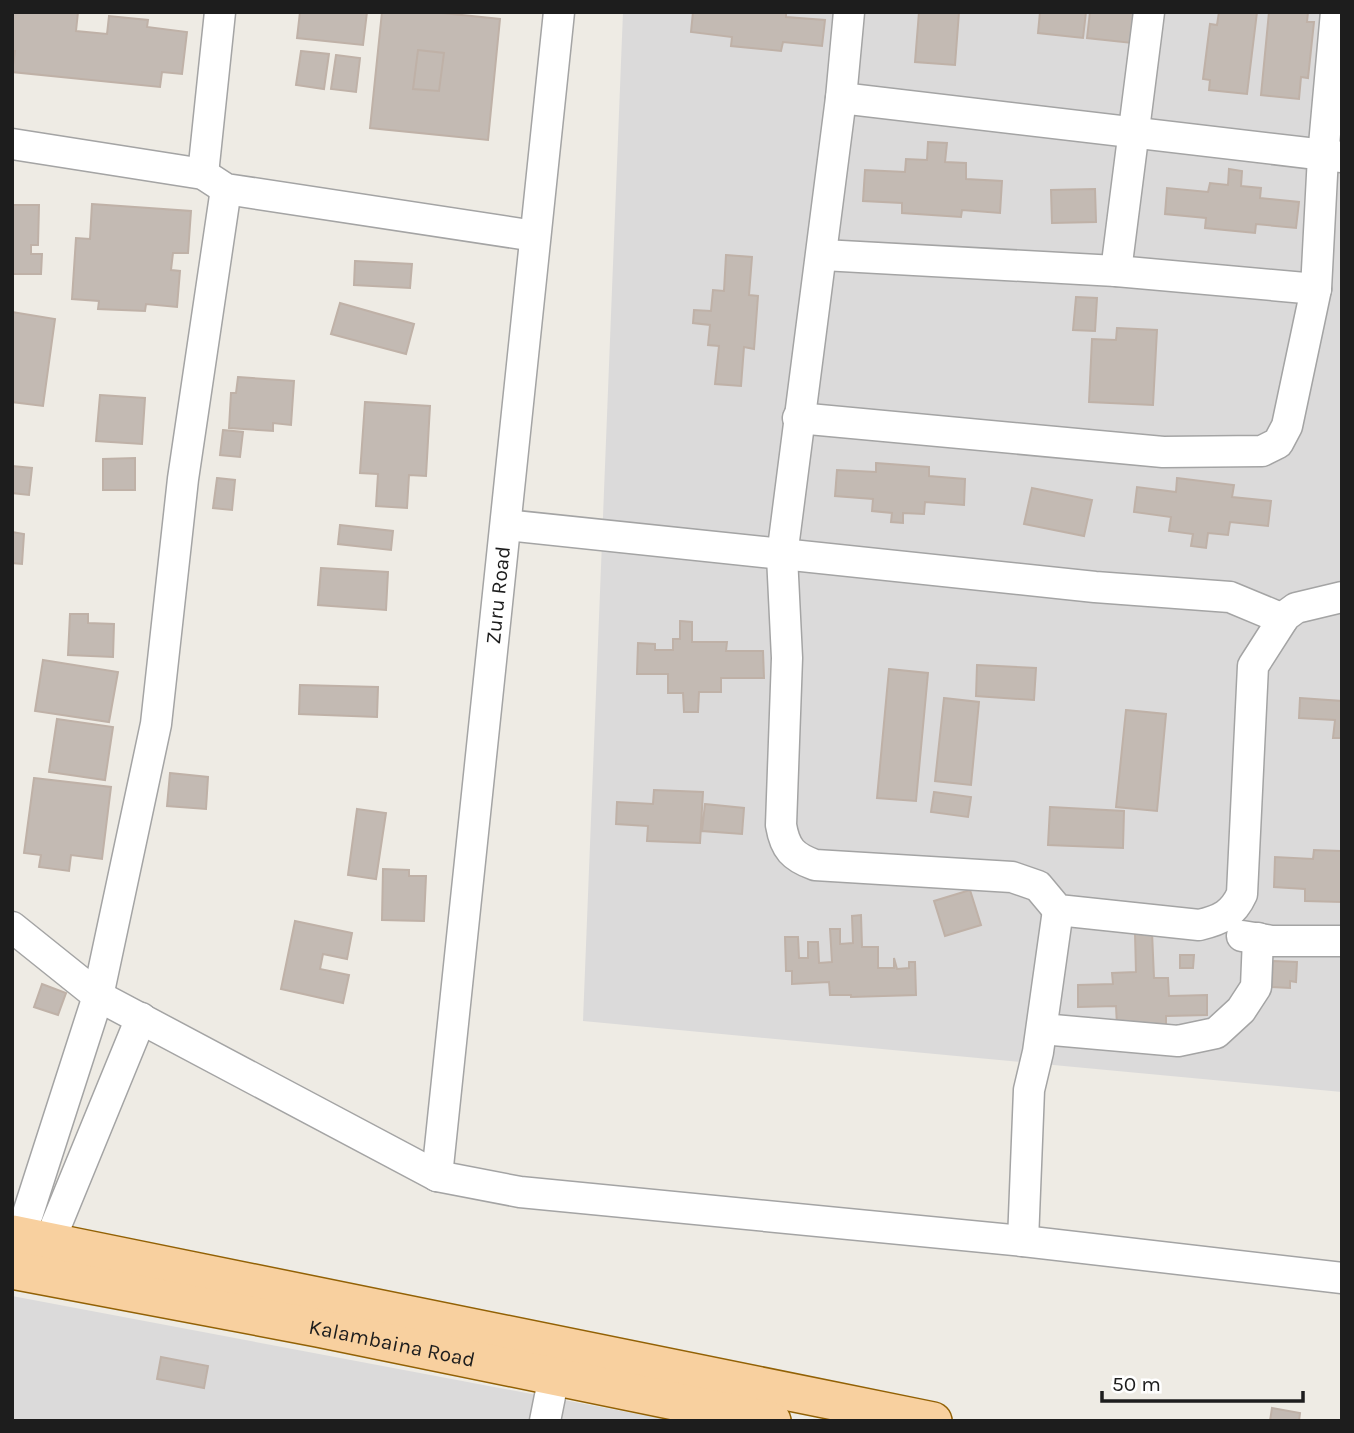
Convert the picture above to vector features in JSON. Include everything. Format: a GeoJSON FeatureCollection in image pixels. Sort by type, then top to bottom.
{"type":"FeatureCollection","features":[{"type":"Feature","properties":{"kind":"main road","name":"Kalambaina Road"},"geometry":{"type":"LineString","coordinates":[[24,1245],[554,1376],[772,1421]]}},
{"type":"Feature","properties":{"kind":"main road"},"geometry":{"type":"LineString","coordinates":[[24,1245],[933,1421]]}},
{"type":"Feature","properties":{"kind":"street"},"geometry":{"type":"LineString","coordinates":[[24,1245],[97,996],[156,724],[214,181],[220,12]]}},
{"type":"Feature","properties":{"kind":"street","name":"Zuru Road"},"geometry":{"type":"LineString","coordinates":[[437,1177],[559,12]]}},
{"type":"Feature","properties":{"kind":"street"},"geometry":{"type":"LineString","coordinates":[[849,12],[823,255],[797,418],[782,556],[787,659],[781,825],[784,842],[795,858],[815,865],[1012,877],[1038,886],[1058,910],[1199,925],[1219,920],[1235,909],[1242,894],[1253,666],[1283,619],[1296,608],[1342,597]]}},
{"type":"Feature","properties":{"kind":"street"},"geometry":{"type":"LineString","coordinates":[[1116,271],[1149,12]]}},
{"type":"Feature","properties":{"kind":"street"},"geometry":{"type":"LineString","coordinates":[[797,418],[1163,452],[1262,451],[1278,443],[1287,426],[1316,289],[1332,157],[1336,12]]}},
{"type":"Feature","properties":{"kind":"street"},"geometry":{"type":"LineString","coordinates":[[841,98],[1332,157]]}},
{"type":"Feature","properties":{"kind":"street"},"geometry":{"type":"LineString","coordinates":[[12,144],[535,236]]}},
{"type":"Feature","properties":{"kind":"street"},"geometry":{"type":"LineString","coordinates":[[823,255],[1116,271],[1316,289]]}},
{"type":"Feature","properties":{"kind":"street"},"geometry":{"type":"LineString","coordinates":[[506,525],[782,556],[1095,587],[1230,597],[1283,619]]}},
{"type":"Feature","properties":{"kind":"street"},"geometry":{"type":"LineString","coordinates":[[1023,1241],[1029,1090],[1042,1029],[1058,910]]}},
{"type":"Feature","properties":{"kind":"street"},"geometry":{"type":"LineString","coordinates":[[1219,920],[1236,934],[1249,939],[1342,942]]}},
{"type":"Feature","properties":{"kind":"street"},"geometry":{"type":"LineString","coordinates":[[12,927],[97,996],[437,1177],[520,1192],[1023,1241],[1342,1278]]}},
{"type":"Feature","properties":{"kind":"street"},"geometry":{"type":"LineString","coordinates":[[1042,1029],[1178,1041],[1216,1033],[1241,1010],[1256,987],[1258,938]]}},
{"type":"Feature","properties":{"kind":"street"},"geometry":{"type":"LineString","coordinates":[[24,1245],[141,1018]]}},
{"type":"Feature","properties":{"kind":"street"},"geometry":{"type":"LineString","coordinates":[[545,1421],[554,1376]]}},
{"type":"Feature","properties":{"kind":"shaded area"},"geometry":{"type":"Polygon","coordinates":[[[623,12],[1342,12],[1342,1092],[583,1021],[623,12]]]}},
{"type":"Feature","properties":{"kind":"shaded area"},"geometry":{"type":"Polygon","coordinates":[[[12,1296],[675,1421],[12,1421],[12,1296]]]}},
{"type":"Feature","properties":{"kind":"building"},"geometry":{"type":"Polygon","coordinates":[[[12,12],[78,12],[76,31],[107,34],[109,16],[148,20],[147,27],[187,32],[182,74],[162,72],[160,87],[12,72],[15,51],[12,51],[12,12]]]}},
{"type":"Feature","properties":{"kind":"building"},"geometry":{"type":"Polygon","coordinates":[[[300,12],[367,12],[363,45],[297,38],[300,12]]]}},
{"type":"Feature","properties":{"kind":"building"},"geometry":{"type":"Polygon","coordinates":[[[382,12],[433,12],[500,19],[488,140],[370,128],[382,12]],[[418,50],[413,89],[439,91],[444,53],[418,50]]]}},
{"type":"Feature","properties":{"kind":"building"},"geometry":{"type":"Polygon","coordinates":[[[693,12],[786,12],[786,17],[825,20],[822,46],[783,42],[781,51],[731,46],[732,37],[691,32],[693,12]]]}},
{"type":"Feature","properties":{"kind":"building"},"geometry":{"type":"Polygon","coordinates":[[[919,12],[959,12],[955,65],[915,62],[919,12]]]}},
{"type":"Feature","properties":{"kind":"building"},"geometry":{"type":"Polygon","coordinates":[[[1040,12],[1086,12],[1083,38],[1038,33],[1040,12]]]}},
{"type":"Feature","properties":{"kind":"building"},"geometry":{"type":"Polygon","coordinates":[[[1090,12],[1136,12],[1132,43],[1087,38],[1090,12]]]}},
{"type":"Feature","properties":{"kind":"building"},"geometry":{"type":"Polygon","coordinates":[[[1219,12],[1257,12],[1247,94],[1209,90],[1210,80],[1203,79],[1210,24],[1217,25],[1219,12]]]}},
{"type":"Feature","properties":{"kind":"building"},"geometry":{"type":"Polygon","coordinates":[[[1269,12],[1308,12],[1307,22],[1314,22],[1308,78],[1301,77],[1299,99],[1261,95],[1269,12]]]}},
{"type":"Feature","properties":{"kind":"building"},"geometry":{"type":"Polygon","coordinates":[[[418,50],[444,53],[439,91],[413,89],[418,50]]]}},
{"type":"Feature","properties":{"kind":"building"},"geometry":{"type":"Polygon","coordinates":[[[301,51],[329,54],[324,89],[296,85],[301,51]]]}},
{"type":"Feature","properties":{"kind":"building"},"geometry":{"type":"Polygon","coordinates":[[[336,55],[360,58],[356,92],[331,89],[336,55]]]}},
{"type":"Feature","properties":{"kind":"building"},"geometry":{"type":"Polygon","coordinates":[[[928,142],[947,143],[945,162],[966,163],[966,179],[1002,181],[1000,213],[962,210],[961,217],[902,213],[902,203],[863,201],[865,170],[905,172],[906,159],[927,160],[928,142]]]}},
{"type":"Feature","properties":{"kind":"building"},"geometry":{"type":"Polygon","coordinates":[[[1229,169],[1242,171],[1241,186],[1261,188],[1260,198],[1299,202],[1296,228],[1256,224],[1255,233],[1205,228],[1206,218],[1165,214],[1167,188],[1208,192],[1210,183],[1228,185],[1229,169]]]}},
{"type":"Feature","properties":{"kind":"building"},"geometry":{"type":"Polygon","coordinates":[[[1095,189],[1096,222],[1052,223],[1051,190],[1095,189]]]}},
{"type":"Feature","properties":{"kind":"building"},"geometry":{"type":"Polygon","coordinates":[[[92,204],[191,211],[188,253],[173,253],[171,270],[180,271],[177,307],[146,304],[145,311],[98,309],[99,301],[72,299],[76,238],[90,239],[92,204]]]}},
{"type":"Feature","properties":{"kind":"building"},"geometry":{"type":"Polygon","coordinates":[[[12,205],[39,205],[38,245],[31,245],[31,254],[42,254],[41,274],[12,274],[12,205]]]}},
{"type":"Feature","properties":{"kind":"building"},"geometry":{"type":"Polygon","coordinates":[[[726,255],[752,257],[749,295],[758,296],[754,349],[744,347],[741,386],[715,384],[719,346],[708,345],[710,325],[693,323],[694,310],[711,311],[713,290],[724,291],[726,255]]]}},
{"type":"Feature","properties":{"kind":"building"},"geometry":{"type":"Polygon","coordinates":[[[355,261],[412,264],[410,288],[354,285],[355,261]]]}},
{"type":"Feature","properties":{"kind":"building"},"geometry":{"type":"Polygon","coordinates":[[[1076,297],[1097,298],[1095,331],[1073,330],[1076,297]]]}},
{"type":"Feature","properties":{"kind":"building"},"geometry":{"type":"Polygon","coordinates":[[[340,303],[414,324],[406,354],[331,334],[340,303]]]}},
{"type":"Feature","properties":{"kind":"building"},"geometry":{"type":"Polygon","coordinates":[[[12,312],[55,319],[43,406],[12,402],[12,312]]]}},
{"type":"Feature","properties":{"kind":"building"},"geometry":{"type":"Polygon","coordinates":[[[1117,328],[1157,330],[1153,405],[1089,402],[1092,339],[1116,340],[1117,328]]]}},
{"type":"Feature","properties":{"kind":"building"},"geometry":{"type":"Polygon","coordinates":[[[238,377],[294,381],[291,425],[273,423],[273,431],[229,428],[231,393],[236,393],[238,377]]]}},
{"type":"Feature","properties":{"kind":"building"},"geometry":{"type":"Polygon","coordinates":[[[100,395],[145,398],[142,444],[96,441],[100,395]]]}},
{"type":"Feature","properties":{"kind":"building"},"geometry":{"type":"Polygon","coordinates":[[[365,402],[430,406],[426,476],[409,475],[407,508],[376,506],[378,474],[360,473],[365,402]]]}},
{"type":"Feature","properties":{"kind":"building"},"geometry":{"type":"Polygon","coordinates":[[[223,430],[243,432],[240,457],[220,455],[223,430]]]}},
{"type":"Feature","properties":{"kind":"building"},"geometry":{"type":"Polygon","coordinates":[[[135,458],[135,490],[103,490],[103,459],[135,458]]]}},
{"type":"Feature","properties":{"kind":"building"},"geometry":{"type":"Polygon","coordinates":[[[876,463],[929,467],[929,476],[965,479],[964,505],[925,502],[924,514],[903,513],[903,523],[891,522],[892,513],[872,511],[873,499],[835,496],[837,470],[876,472],[876,463]]]}},
{"type":"Feature","properties":{"kind":"building"},"geometry":{"type":"Polygon","coordinates":[[[12,466],[32,468],[29,495],[12,493],[12,466]]]}},
{"type":"Feature","properties":{"kind":"building"},"geometry":{"type":"Polygon","coordinates":[[[217,478],[235,480],[232,510],[213,508],[217,478]]]}},
{"type":"Feature","properties":{"kind":"building"},"geometry":{"type":"Polygon","coordinates":[[[1177,478],[1234,485],[1232,497],[1271,501],[1268,526],[1230,522],[1228,535],[1208,533],[1206,548],[1191,546],[1193,534],[1169,531],[1171,517],[1134,512],[1137,487],[1176,492],[1177,478]]]}},
{"type":"Feature","properties":{"kind":"building"},"geometry":{"type":"Polygon","coordinates":[[[1032,488],[1092,500],[1084,536],[1024,524],[1032,488]]]}},
{"type":"Feature","properties":{"kind":"building"},"geometry":{"type":"Polygon","coordinates":[[[340,525],[393,531],[391,550],[338,544],[340,525]]]}},
{"type":"Feature","properties":{"kind":"building"},"geometry":{"type":"Polygon","coordinates":[[[12,532],[24,534],[22,564],[12,563],[12,532]]]}},
{"type":"Feature","properties":{"kind":"building"},"geometry":{"type":"Polygon","coordinates":[[[321,568],[388,572],[386,610],[318,605],[321,568]]]}},
{"type":"Feature","properties":{"kind":"building"},"geometry":{"type":"Polygon","coordinates":[[[70,614],[88,614],[88,623],[114,624],[113,657],[68,655],[70,614]]]}},
{"type":"Feature","properties":{"kind":"building"},"geometry":{"type":"Polygon","coordinates":[[[680,621],[692,622],[692,642],[727,642],[726,651],[763,651],[764,678],[721,678],[721,692],[699,692],[698,712],[684,712],[683,693],[668,693],[668,674],[637,674],[638,643],[655,644],[655,650],[673,650],[673,639],[680,639],[680,621]]]}},
{"type":"Feature","properties":{"kind":"building"},"geometry":{"type":"Polygon","coordinates":[[[43,660],[118,672],[109,722],[35,711],[43,660]]]}},
{"type":"Feature","properties":{"kind":"building"},"geometry":{"type":"Polygon","coordinates":[[[977,665],[1036,668],[1034,700],[976,696],[977,665]]]}},
{"type":"Feature","properties":{"kind":"building"},"geometry":{"type":"Polygon","coordinates":[[[889,669],[928,673],[916,801],[877,798],[889,669]]]}},
{"type":"Feature","properties":{"kind":"building"},"geometry":{"type":"Polygon","coordinates":[[[300,685],[378,687],[377,717],[299,714],[300,685]]]}},
{"type":"Feature","properties":{"kind":"building"},"geometry":{"type":"Polygon","coordinates":[[[944,698],[979,702],[971,785],[935,781],[944,698]]]}},
{"type":"Feature","properties":{"kind":"building"},"geometry":{"type":"Polygon","coordinates":[[[1300,698],[1342,701],[1342,738],[1333,738],[1335,720],[1299,718],[1300,698]]]}},
{"type":"Feature","properties":{"kind":"building"},"geometry":{"type":"Polygon","coordinates":[[[1126,710],[1166,714],[1157,811],[1116,807],[1126,710]]]}},
{"type":"Feature","properties":{"kind":"building"},"geometry":{"type":"Polygon","coordinates":[[[57,719],[113,727],[105,780],[49,772],[57,719]]]}},
{"type":"Feature","properties":{"kind":"building"},"geometry":{"type":"Polygon","coordinates":[[[170,773],[208,777],[206,809],[167,806],[170,773]]]}},
{"type":"Feature","properties":{"kind":"building"},"geometry":{"type":"Polygon","coordinates":[[[34,778],[111,787],[102,859],[71,855],[69,871],[39,867],[41,855],[24,853],[34,778]]]}},
{"type":"Feature","properties":{"kind":"building"},"geometry":{"type":"Polygon","coordinates":[[[654,790],[703,792],[700,843],[647,841],[648,826],[616,824],[617,802],[653,804],[654,790]]]}},
{"type":"Feature","properties":{"kind":"building"},"geometry":{"type":"Polygon","coordinates":[[[934,792],[971,797],[968,817],[931,812],[934,792]]]}},
{"type":"Feature","properties":{"kind":"building"},"geometry":{"type":"Polygon","coordinates":[[[705,804],[744,808],[742,834],[702,831],[705,804]]]}},
{"type":"Feature","properties":{"kind":"building"},"geometry":{"type":"Polygon","coordinates":[[[1050,807],[1124,811],[1123,848],[1048,845],[1050,807]]]}},
{"type":"Feature","properties":{"kind":"building"},"geometry":{"type":"Polygon","coordinates":[[[357,809],[386,813],[376,879],[348,875],[357,809]]]}},
{"type":"Feature","properties":{"kind":"building"},"geometry":{"type":"Polygon","coordinates":[[[1342,841],[1342,902],[1305,901],[1305,889],[1274,887],[1275,857],[1313,859],[1314,850],[1341,851],[1342,841]]]}},
{"type":"Feature","properties":{"kind":"building"},"geometry":{"type":"Polygon","coordinates":[[[383,869],[409,870],[409,876],[426,876],[424,921],[382,920],[383,869]]]}},
{"type":"Feature","properties":{"kind":"building"},"geometry":{"type":"Polygon","coordinates":[[[970,890],[981,925],[945,936],[934,901],[970,890]]]}},
{"type":"Feature","properties":{"kind":"building"},"geometry":{"type":"Polygon","coordinates":[[[861,915],[862,947],[878,947],[878,968],[894,968],[894,958],[897,969],[909,968],[909,962],[915,962],[916,995],[851,997],[830,995],[829,982],[792,984],[792,971],[786,971],[785,937],[798,937],[799,958],[808,958],[808,942],[818,942],[819,963],[832,962],[830,929],[840,929],[840,944],[853,943],[852,916],[861,915]]]}},
{"type":"Feature","properties":{"kind":"building"},"geometry":{"type":"Polygon","coordinates":[[[295,921],[352,933],[347,959],[323,954],[320,969],[349,975],[343,1003],[281,989],[295,921]]]}},
{"type":"Feature","properties":{"kind":"building"},"geometry":{"type":"Polygon","coordinates":[[[1152,932],[1154,978],[1168,978],[1169,996],[1207,995],[1207,1015],[1166,1016],[1166,1025],[1117,1026],[1116,1006],[1078,1007],[1078,985],[1113,984],[1112,973],[1136,972],[1135,933],[1152,932]]]}},
{"type":"Feature","properties":{"kind":"building"},"geometry":{"type":"Polygon","coordinates":[[[1180,955],[1194,955],[1193,968],[1180,968],[1180,955]]]}},
{"type":"Feature","properties":{"kind":"building"},"geometry":{"type":"Polygon","coordinates":[[[1273,961],[1297,962],[1296,982],[1290,981],[1290,988],[1272,987],[1273,961]]]}},
{"type":"Feature","properties":{"kind":"building"},"geometry":{"type":"Polygon","coordinates":[[[42,984],[66,993],[58,1015],[34,1007],[42,984]]]}},
{"type":"Feature","properties":{"kind":"building"},"geometry":{"type":"Polygon","coordinates":[[[161,1357],[208,1366],[204,1388],[157,1379],[161,1357]]]}},
{"type":"Feature","properties":{"kind":"building"},"geometry":{"type":"Polygon","coordinates":[[[1272,1408],[1300,1413],[1299,1421],[1270,1421],[1272,1408]]]}}]}
